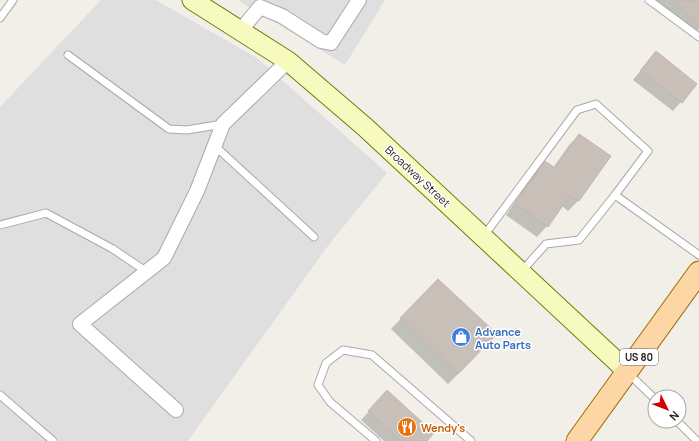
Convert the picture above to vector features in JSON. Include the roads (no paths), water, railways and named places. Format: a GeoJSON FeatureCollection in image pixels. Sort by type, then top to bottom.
{"type":"FeatureCollection","features":[{"type":"Feature","properties":{"kind":"main road","name":"US 80"},"geometry":{"type":"LineString","coordinates":[[577,441],[699,272]]}},
{"type":"Feature","properties":{"kind":"street","name":"Broadway Street"},"geometry":{"type":"LineString","coordinates":[[192,0],[288,61],[365,128],[628,372]]}},
{"type":"Feature","properties":{"kind":"street"},"geometry":{"type":"LineString","coordinates":[[240,30],[261,3],[321,41],[331,43],[359,0]]}},
{"type":"Feature","properties":{"kind":"street"},"geometry":{"type":"LineString","coordinates":[[176,410],[80,324],[164,258],[197,191],[223,124],[288,61]]}},
{"type":"Feature","properties":{"kind":"lane"},"geometry":{"type":"LineString","coordinates":[[0,18],[13,0]]}},
{"type":"Feature","properties":{"kind":"lane"},"geometry":{"type":"LineString","coordinates":[[649,0],[699,37]]}},
{"type":"Feature","properties":{"kind":"lane"},"geometry":{"type":"LineString","coordinates":[[68,55],[169,128],[187,130],[223,124]]}},
{"type":"Feature","properties":{"kind":"lane"},"geometry":{"type":"LineString","coordinates":[[483,237],[577,110],[596,104],[648,151],[579,240],[546,244],[520,272]]}},
{"type":"Feature","properties":{"kind":"lane"},"geometry":{"type":"LineString","coordinates":[[215,146],[314,237]]}},
{"type":"Feature","properties":{"kind":"lane"},"geometry":{"type":"LineString","coordinates":[[615,195],[699,255]]}},
{"type":"Feature","properties":{"kind":"lane"},"geometry":{"type":"LineString","coordinates":[[0,225],[46,213],[113,249],[147,272]]}},
{"type":"Feature","properties":{"kind":"lane"},"geometry":{"type":"LineString","coordinates":[[376,441],[330,402],[318,385],[326,363],[343,350],[372,354],[471,441]]}},
{"type":"Feature","properties":{"kind":"lane"},"geometry":{"type":"LineString","coordinates":[[628,372],[647,391]]}},
{"type":"Feature","properties":{"kind":"lane"},"geometry":{"type":"LineString","coordinates":[[0,395],[53,441]]}},
{"type":"Feature","properties":{"kind":"lane"},"geometry":{"type":"LineString","coordinates":[[685,429],[697,441]]}},
{"type":"Feature","properties":{"kind":"place","name":"Advance Auto Parts"},"geometry":{"type":"Point","coordinates":[461,337]}},
{"type":"Feature","properties":{"kind":"place","name":"Wendy's"},"geometry":{"type":"Point","coordinates":[407,427]}}]}
